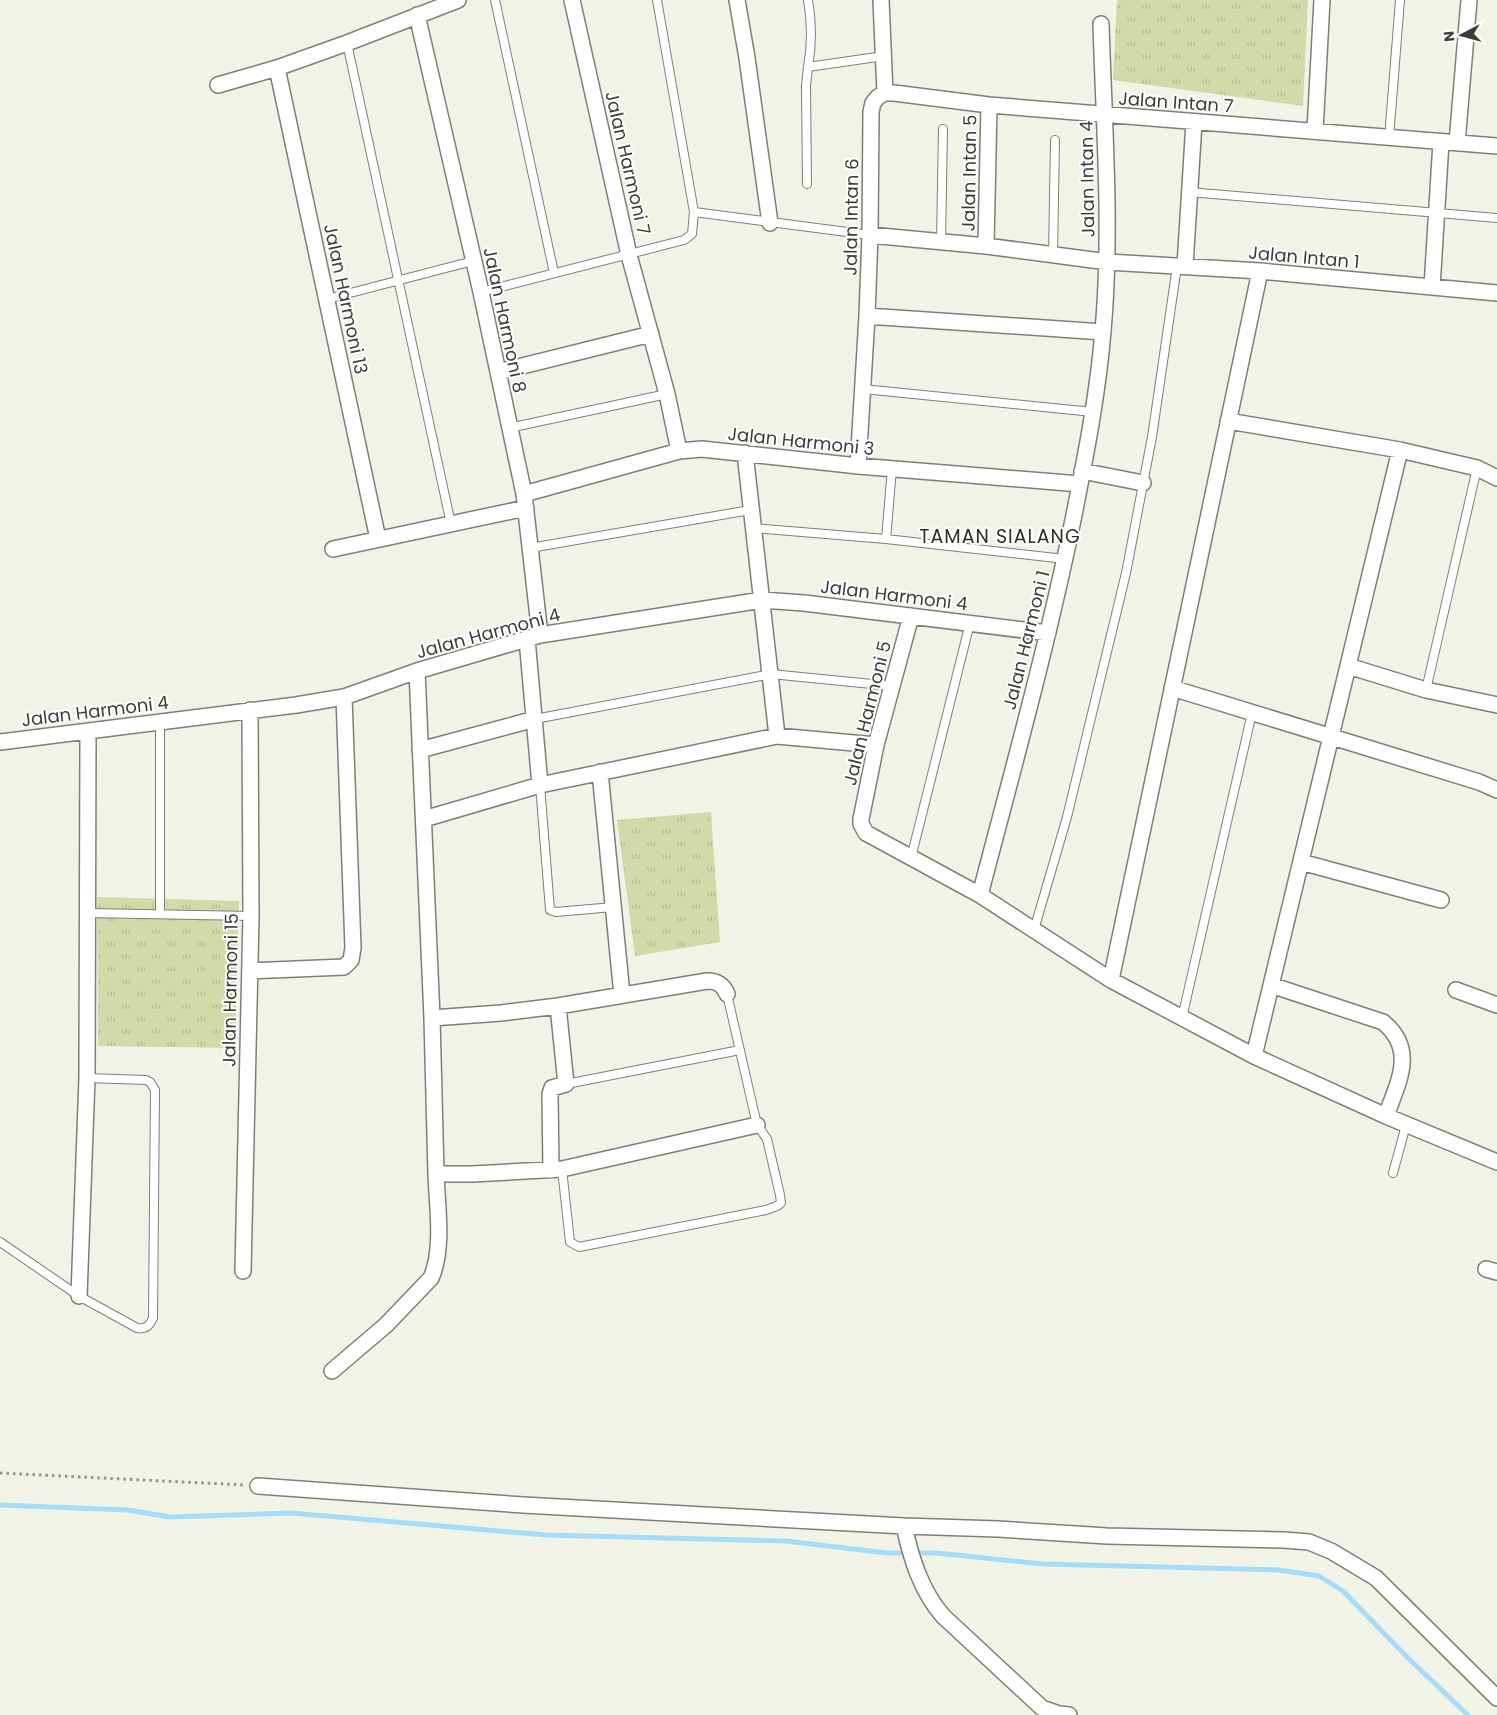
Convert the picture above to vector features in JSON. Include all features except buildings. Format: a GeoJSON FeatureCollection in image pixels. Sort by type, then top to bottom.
{"type":"FeatureCollection","features":[{"type":"Feature","properties":{"kind":"street"},"geometry":{"type":"LineString","coordinates":[[218,85],[276,68],[458,0]]}},
{"type":"Feature","properties":{"kind":"street","name":"Jalan Harmoni 7"},"geometry":{"type":"LineString","coordinates":[[572,0],[629,255],[667,394],[679,451]]}},
{"type":"Feature","properties":{"kind":"street"},"geometry":{"type":"LineString","coordinates":[[737,0],[770,223]]}},
{"type":"Feature","properties":{"kind":"street"},"geometry":{"type":"LineString","coordinates":[[881,0],[885,93]]}},
{"type":"Feature","properties":{"kind":"street"},"geometry":{"type":"LineString","coordinates":[[1315,131],[1322,0]]}},
{"type":"Feature","properties":{"kind":"street"},"geometry":{"type":"LineString","coordinates":[[1432,288],[1438,213],[1469,0]]}},
{"type":"Feature","properties":{"kind":"street","name":"Jalan Harmoni 8"},"geometry":{"type":"LineString","coordinates":[[417,15],[481,292],[525,501],[530,548],[535,719],[540,785]]}},
{"type":"Feature","properties":{"kind":"street","name":"Jalan Intan 4"},"geometry":{"type":"LineString","coordinates":[[1101,24],[1108,262],[1103,332]]}},
{"type":"Feature","properties":{"kind":"street","name":"Jalan Harmoni 13"},"geometry":{"type":"LineString","coordinates":[[276,68],[378,539]]}},
{"type":"Feature","properties":{"kind":"street","name":"Jalan Intan 7"},"geometry":{"type":"LineString","coordinates":[[885,93],[989,105],[1104,115],[1497,146]]}},
{"type":"Feature","properties":{"kind":"street","name":"Jalan Intan 6"},"geometry":{"type":"LineString","coordinates":[[858,466],[867,316],[871,119],[873,104],[878,97],[885,93]]}},
{"type":"Feature","properties":{"kind":"street","name":"Jalan Intan 5"},"geometry":{"type":"LineString","coordinates":[[870,235],[986,246],[989,105]]}},
{"type":"Feature","properties":{"kind":"street"},"geometry":{"type":"LineString","coordinates":[[1181,266],[1190,192],[1194,122]]}},
{"type":"Feature","properties":{"kind":"street","name":"Jalan Intan 1"},"geometry":{"type":"LineString","coordinates":[[986,246],[1108,262],[1260,271],[1497,293]]}},
{"type":"Feature","properties":{"kind":"street"},"geometry":{"type":"LineString","coordinates":[[1110,980],[1260,271]]}},
{"type":"Feature","properties":{"kind":"street"},"geometry":{"type":"LineString","coordinates":[[867,316],[1103,332]]}},
{"type":"Feature","properties":{"kind":"street","name":"Jalan Harmoni 1"},"geometry":{"type":"LineString","coordinates":[[980,895],[1048,633],[1065,559],[1093,412],[1103,332]]}},
{"type":"Feature","properties":{"kind":"street"},"geometry":{"type":"LineString","coordinates":[[498,372],[651,334]]}},
{"type":"Feature","properties":{"kind":"street"},"geometry":{"type":"LineString","coordinates":[[1228,421],[1400,450],[1477,468],[1497,478]]}},
{"type":"Feature","properties":{"kind":"street","name":"Jalan Harmoni 3"},"geometry":{"type":"LineString","coordinates":[[333,549],[451,524],[679,451],[702,449],[892,469],[1144,483]]}},
{"type":"Feature","properties":{"kind":"street"},"geometry":{"type":"LineString","coordinates":[[1254,1056],[1400,450]]}},
{"type":"Feature","properties":{"kind":"street"},"geometry":{"type":"LineString","coordinates":[[745,453],[777,736]]}},
{"type":"Feature","properties":{"kind":"street","name":"Jalan Harmoni 4"},"geometry":{"type":"LineString","coordinates":[[0,742],[296,705],[344,697],[417,671],[533,637],[762,600],[804,603],[1048,633]]}},
{"type":"Feature","properties":{"kind":"street","name":"Jalan Harmoni 5"},"geometry":{"type":"LineString","coordinates":[[911,616],[876,745],[861,819],[863,829],[870,837],[911,858]]}},
{"type":"Feature","properties":{"kind":"street"},"geometry":{"type":"LineString","coordinates":[[1348,666],[1426,690],[1497,705]]}},
{"type":"Feature","properties":{"kind":"street"},"geometry":{"type":"LineString","coordinates":[[332,1371],[386,1325],[426,1285],[434,1271],[438,1238],[432,1018],[417,671]]}},
{"type":"Feature","properties":{"kind":"street"},"geometry":{"type":"LineString","coordinates":[[1172,688],[1479,782],[1497,790]]}},
{"type":"Feature","properties":{"kind":"street"},"geometry":{"type":"LineString","coordinates":[[250,971],[344,967],[351,960],[353,948],[344,697]]}},
{"type":"Feature","properties":{"kind":"street","name":"Jalan Harmoni 15"},"geometry":{"type":"LineString","coordinates":[[243,1271],[251,916],[250,710]]}},
{"type":"Feature","properties":{"kind":"street"},"geometry":{"type":"LineString","coordinates":[[420,750],[535,719]]}},
{"type":"Feature","properties":{"kind":"street"},"geometry":{"type":"LineString","coordinates":[[79,1296],[87,1078],[88,732]]}},
{"type":"Feature","properties":{"kind":"street"},"geometry":{"type":"LineString","coordinates":[[424,819],[540,785],[777,736],[876,745]]}},
{"type":"Feature","properties":{"kind":"street"},"geometry":{"type":"LineString","coordinates":[[600,772],[622,995]]}},
{"type":"Feature","properties":{"kind":"street"},"geometry":{"type":"LineString","coordinates":[[911,858],[980,895],[1110,980],[1254,1056],[1406,1125],[1497,1162]]}},
{"type":"Feature","properties":{"kind":"street"},"geometry":{"type":"LineString","coordinates":[[1301,862],[1441,900]]}},
{"type":"Feature","properties":{"kind":"street"},"geometry":{"type":"LineString","coordinates":[[432,1018],[501,1013],[558,1006],[707,981],[720,983],[727,994]]}},
{"type":"Feature","properties":{"kind":"street"},"geometry":{"type":"LineString","coordinates":[[1271,985],[1384,1022],[1392,1029],[1400,1044],[1403,1060],[1401,1074],[1386,1116]]}},
{"type":"Feature","properties":{"kind":"street"},"geometry":{"type":"LineString","coordinates":[[1456,990],[1497,1005]]}},
{"type":"Feature","properties":{"kind":"street"},"geometry":{"type":"LineString","coordinates":[[556,1169],[550,1094],[552,1088],[566,1084],[558,1006]]}},
{"type":"Feature","properties":{"kind":"street"},"geometry":{"type":"LineString","coordinates":[[436,1174],[556,1169],[757,1125]]}},
{"type":"Feature","properties":{"kind":"street"},"geometry":{"type":"LineString","coordinates":[[258,1486],[533,1506],[904,1526],[998,1529],[1108,1536],[1309,1542],[1331,1551],[1376,1578],[1497,1698]]}},
{"type":"Feature","properties":{"kind":"street"},"geometry":{"type":"LineString","coordinates":[[904,1526],[916,1568],[932,1604],[1042,1708],[1059,1714],[1069,1715]]}},
{"type":"Feature","properties":{"kind":"lane"},"geometry":{"type":"LineString","coordinates":[[495,0],[554,273]]}},
{"type":"Feature","properties":{"kind":"lane"},"geometry":{"type":"LineString","coordinates":[[481,292],[629,255],[688,238],[692,234],[694,212],[657,0]]}},
{"type":"Feature","properties":{"kind":"lane"},"geometry":{"type":"LineString","coordinates":[[807,184],[806,86],[811,35],[811,16],[808,0]]}},
{"type":"Feature","properties":{"kind":"lane"},"geometry":{"type":"LineString","coordinates":[[1388,138],[1400,0]]}},
{"type":"Feature","properties":{"kind":"lane"},"geometry":{"type":"LineString","coordinates":[[346,43],[451,524]]}},
{"type":"Feature","properties":{"kind":"lane"},"geometry":{"type":"LineString","coordinates":[[808,67],[884,56]]}},
{"type":"Feature","properties":{"kind":"lane"},"geometry":{"type":"LineString","coordinates":[[941,242],[943,129]]}},
{"type":"Feature","properties":{"kind":"lane"},"geometry":{"type":"LineString","coordinates":[[1053,255],[1055,140]]}},
{"type":"Feature","properties":{"kind":"lane"},"geometry":{"type":"LineString","coordinates":[[1190,192],[1497,218]]}},
{"type":"Feature","properties":{"kind":"lane"},"geometry":{"type":"LineString","coordinates":[[694,212],[870,235]]}},
{"type":"Feature","properties":{"kind":"lane"},"geometry":{"type":"LineString","coordinates":[[327,299],[474,262]]}},
{"type":"Feature","properties":{"kind":"lane"},"geometry":{"type":"LineString","coordinates":[[1034,930],[1066,817],[1119,603],[1144,483],[1181,266]]}},
{"type":"Feature","properties":{"kind":"lane"},"geometry":{"type":"LineString","coordinates":[[863,389],[1093,412]]}},
{"type":"Feature","properties":{"kind":"lane"},"geometry":{"type":"LineString","coordinates":[[509,428],[667,394]]}},
{"type":"Feature","properties":{"kind":"lane"},"geometry":{"type":"LineString","coordinates":[[1426,690],[1477,468]]}},
{"type":"Feature","properties":{"kind":"lane"},"geometry":{"type":"LineString","coordinates":[[886,539],[892,469]]}},
{"type":"Feature","properties":{"kind":"lane"},"geometry":{"type":"LineString","coordinates":[[530,548],[750,510]]}},
{"type":"Feature","properties":{"kind":"lane"},"geometry":{"type":"LineString","coordinates":[[753,528],[886,539],[1065,559]]}},
{"type":"Feature","properties":{"kind":"lane"},"geometry":{"type":"LineString","coordinates":[[911,858],[970,623]]}},
{"type":"Feature","properties":{"kind":"lane"},"geometry":{"type":"LineString","coordinates":[[535,719],[770,674],[892,686]]}},
{"type":"Feature","properties":{"kind":"lane"},"geometry":{"type":"LineString","coordinates":[[1182,1018],[1252,713]]}},
{"type":"Feature","properties":{"kind":"lane"},"geometry":{"type":"LineString","coordinates":[[160,722],[160,914]]}},
{"type":"Feature","properties":{"kind":"lane"},"geometry":{"type":"LineString","coordinates":[[540,785],[550,910],[554,912],[613,907]]}},
{"type":"Feature","properties":{"kind":"lane"},"geometry":{"type":"LineString","coordinates":[[88,913],[251,916]]}},
{"type":"Feature","properties":{"kind":"lane"},"geometry":{"type":"LineString","coordinates":[[556,1169],[570,1242],[579,1247],[766,1210],[780,1203],[768,1140],[757,1125],[727,994]]}},
{"type":"Feature","properties":{"kind":"lane"},"geometry":{"type":"LineString","coordinates":[[566,1084],[740,1050]]}},
{"type":"Feature","properties":{"kind":"lane"},"geometry":{"type":"LineString","coordinates":[[0,1242],[79,1296],[138,1328],[144,1329],[149,1326],[153,1318],[155,1090],[150,1082],[146,1080],[87,1078]]}},
{"type":"Feature","properties":{"kind":"lane"},"geometry":{"type":"LineString","coordinates":[[1393,1173],[1406,1125]]}},
{"type":"Feature","properties":{"kind":"path"},"geometry":{"type":"LineString","coordinates":[[0,1472],[258,1486]]}},
{"type":"Feature","properties":{"kind":"green space"},"geometry":{"type":"Polygon","coordinates":[[[1117,0],[1308,0],[1303,106],[1113,80],[1117,0]]]}},
{"type":"Feature","properties":{"kind":"green space"},"geometry":{"type":"Polygon","coordinates":[[[711,812],[720,942],[635,956],[617,820],[711,812]]]}},
{"type":"Feature","properties":{"kind":"green space"},"geometry":{"type":"Polygon","coordinates":[[[97,897],[239,901],[235,1048],[98,1046],[97,897]]]}},
{"type":"Feature","properties":{"kind":"waterway"},"geometry":{"type":"LineString","coordinates":[[0,1505],[128,1510],[170,1517],[291,1513],[546,1535],[786,1541],[887,1553],[937,1553],[1043,1564],[1279,1570],[1319,1576],[1343,1591],[1409,1659],[1468,1715]]}},
{"type":"Feature","properties":{"kind":"district","name":"TAMAN SIALANG"},"geometry":{"type":"Point","coordinates":[1000,536]}}]}
